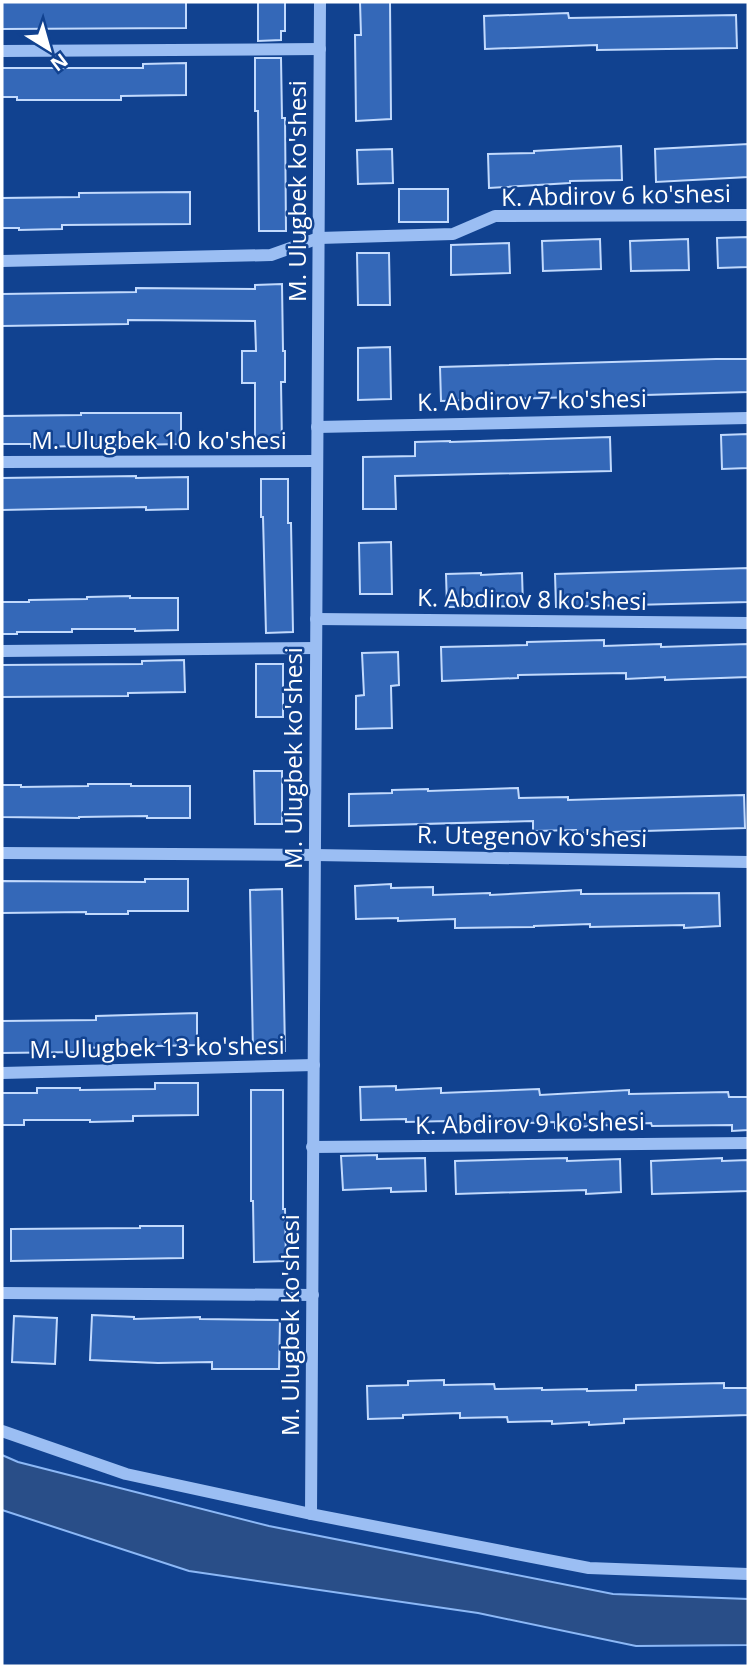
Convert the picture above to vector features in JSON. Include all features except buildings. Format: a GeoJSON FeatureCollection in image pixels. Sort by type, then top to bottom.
{"type":"FeatureCollection","features":[{"type":"Feature","properties":{"kind":"street","name":"M. Ulugbek ko'shesi"},"geometry":{"type":"LineString","coordinates":[[311,1514],[320,2]]}},
{"type":"Feature","properties":{"kind":"street"},"geometry":{"type":"LineString","coordinates":[[2,51],[320,49]]}},
{"type":"Feature","properties":{"kind":"street","name":"K. Abdirov 6 ko'shesi"},"geometry":{"type":"LineString","coordinates":[[2,261],[271,255],[318,238],[453,234],[495,216],[748,215]]}},
{"type":"Feature","properties":{"kind":"street","name":"K. Abdirov 7 ko'shesi"},"geometry":{"type":"LineString","coordinates":[[317,426],[748,418]]}},
{"type":"Feature","properties":{"kind":"street","name":"M. Ulugbek 10 ko'shesi"},"geometry":{"type":"LineString","coordinates":[[2,462],[316,461]]}},
{"type":"Feature","properties":{"kind":"street","name":"K. Abdirov 8 ko'shesi"},"geometry":{"type":"LineString","coordinates":[[316,619],[748,623]]}},
{"type":"Feature","properties":{"kind":"street"},"geometry":{"type":"LineString","coordinates":[[2,651],[316,648]]}},
{"type":"Feature","properties":{"kind":"street","name":"R. Utegenov ko'shesi"},"geometry":{"type":"LineString","coordinates":[[2,853],[748,862]]}},
{"type":"Feature","properties":{"kind":"street","name":"M. Ulugbek 13 ko'shesi"},"geometry":{"type":"LineString","coordinates":[[2,1073],[314,1065]]}},
{"type":"Feature","properties":{"kind":"street","name":"K. Abdirov 9 ko'shesi"},"geometry":{"type":"LineString","coordinates":[[312,1147],[748,1143]]}},
{"type":"Feature","properties":{"kind":"street"},"geometry":{"type":"LineString","coordinates":[[2,1293],[313,1295]]}},
{"type":"Feature","properties":{"kind":"street"},"geometry":{"type":"LineString","coordinates":[[2,1431],[126,1474],[311,1514],[589,1568],[748,1574]]}},
{"type":"Feature","properties":{"kind":"water"},"geometry":{"type":"Polygon","coordinates":[[[2,1455],[18,1462],[269,1526],[613,1594],[748,1599],[748,1645],[636,1646],[478,1613],[189,1571],[2,1510],[2,1455]]]}}]}
